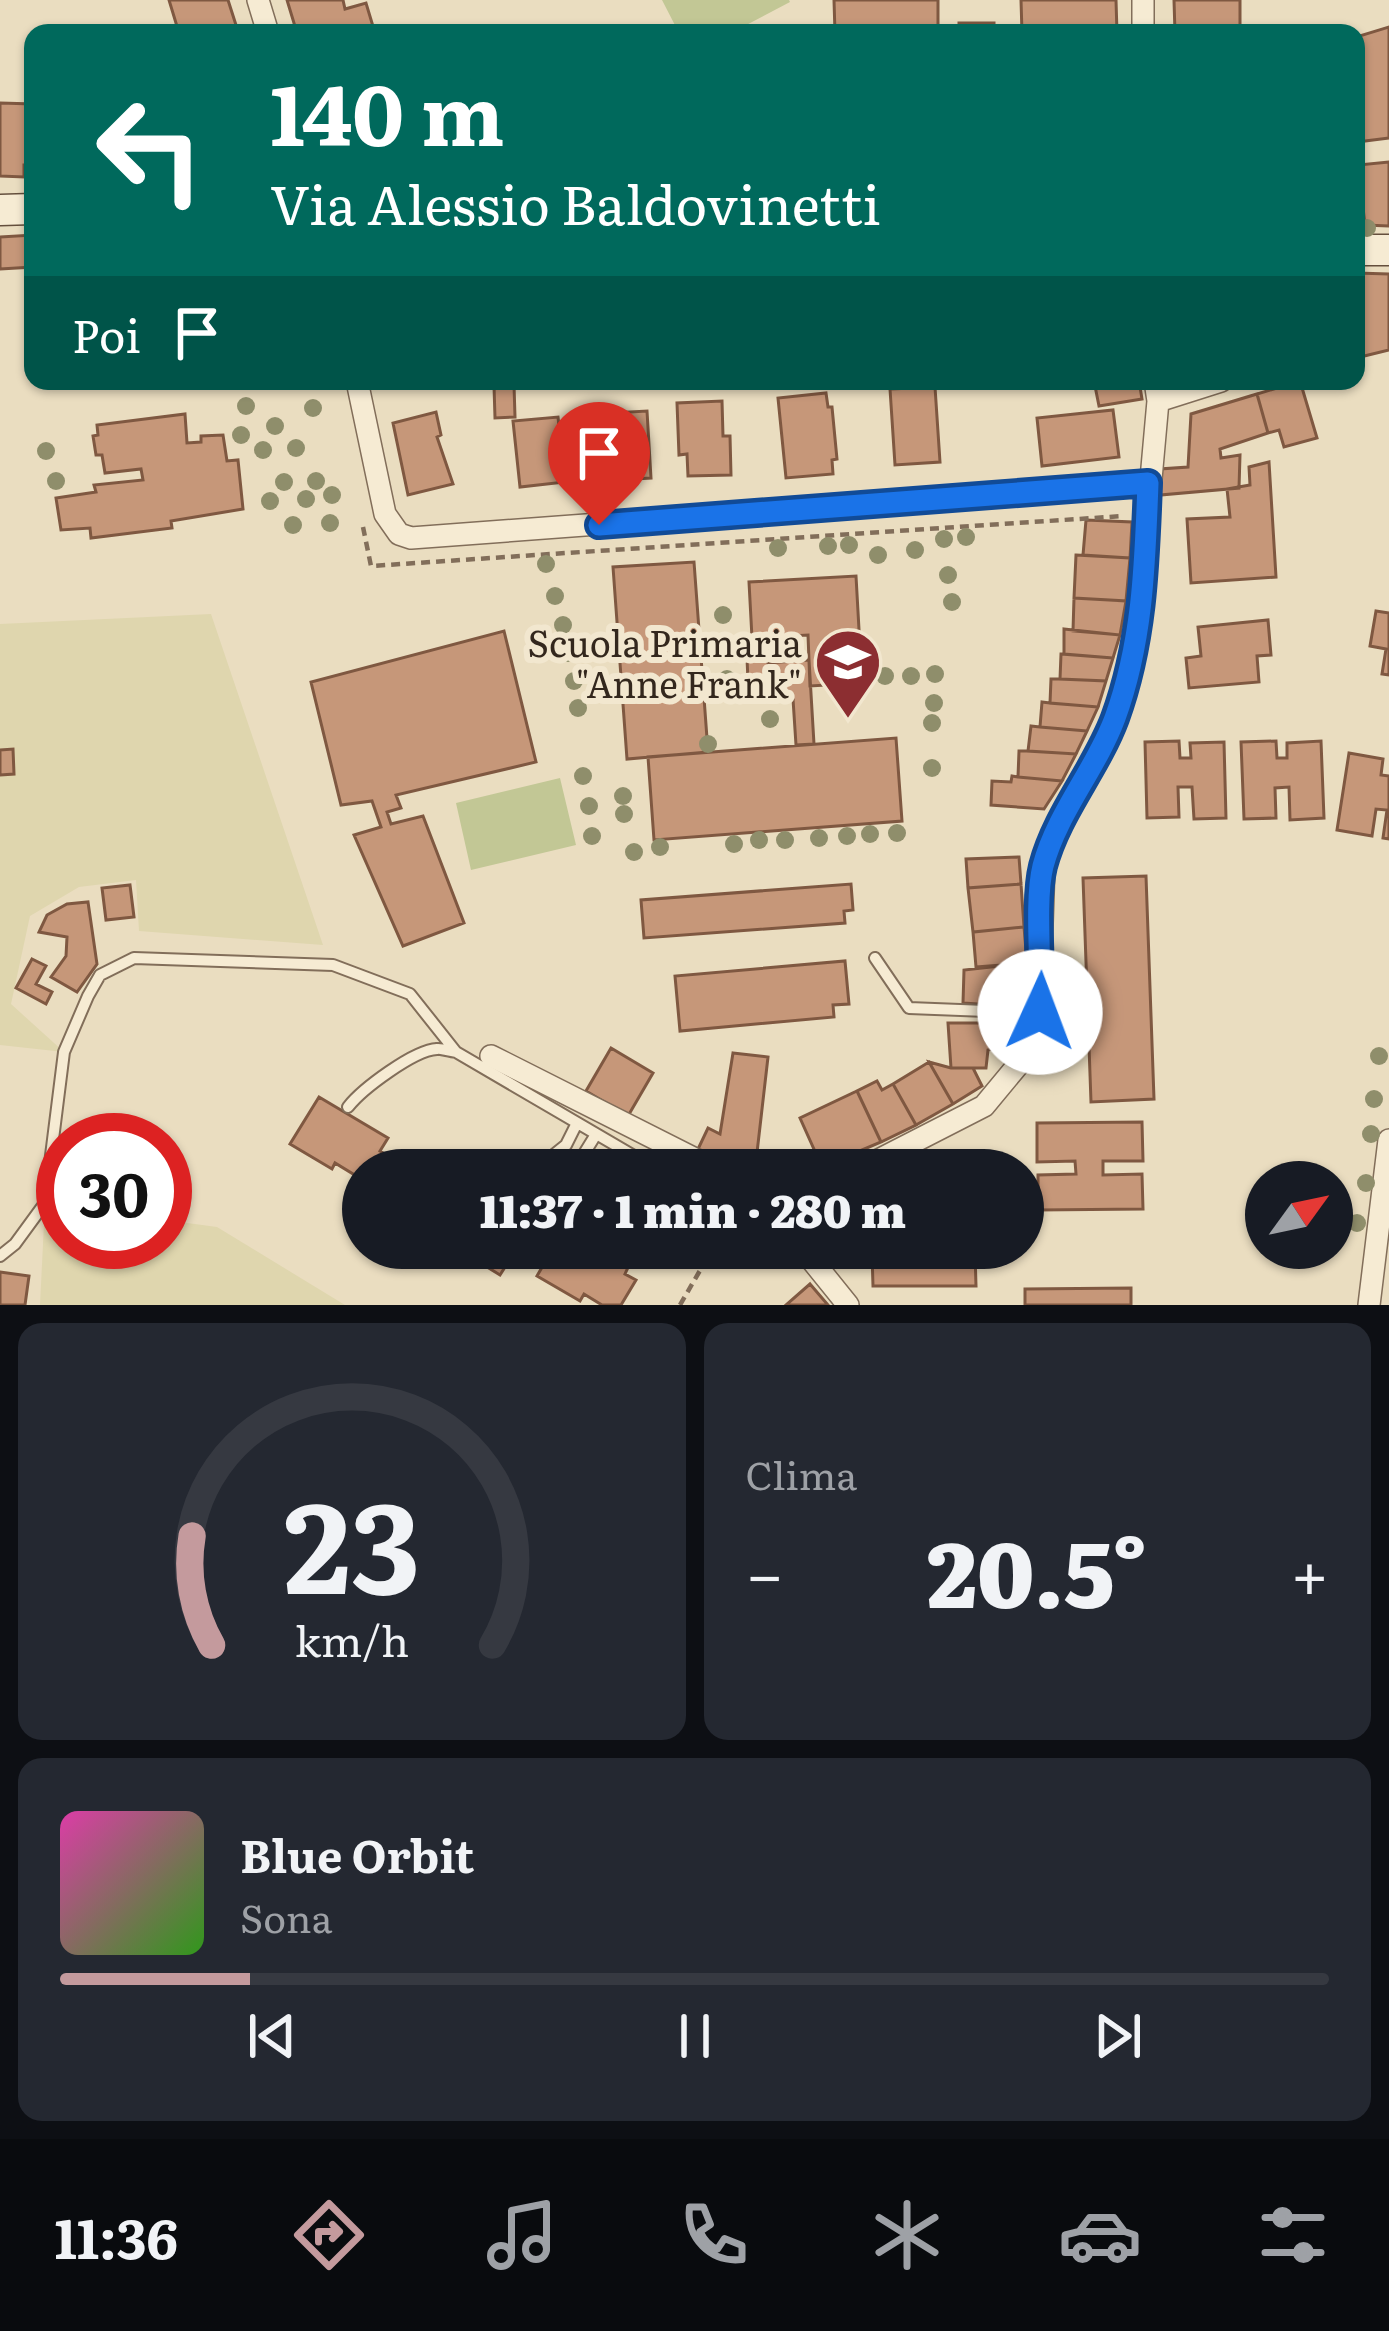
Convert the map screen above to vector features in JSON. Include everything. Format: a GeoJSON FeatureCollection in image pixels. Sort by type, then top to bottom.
{"type":"FeatureCollection","features":[{"type":"Feature","properties":{"kind":"street"},"geometry":{"type":"LineString","coordinates":[[359,390],[385,514],[399,534],[411,538],[1148,483]]}},
{"type":"Feature","properties":{"kind":"street"},"geometry":{"type":"LineString","coordinates":[[900,1149],[984,1106],[1018,1065],[1040,1012],[1042,872],[1064,815],[1114,720],[1132,666],[1144,588],[1156,391]]}},
{"type":"Feature","properties":{"kind":"street"},"geometry":{"type":"LineString","coordinates":[[491,1056],[675,1149]]}},
{"type":"Feature","properties":{"kind":"street"},"geometry":{"type":"LineString","coordinates":[[1369,1305],[1389,1140]]}},
{"type":"Feature","properties":{"kind":"street"},"geometry":{"type":"LineString","coordinates":[[819,1269],[848,1305]]}},
{"type":"Feature","properties":{"kind":"lane"},"geometry":{"type":"LineString","coordinates":[[0,1256],[16,1244],[44,1203],[64,1052],[88,996],[100,975],[134,958],[333,965],[410,994],[456,1052]]}},
{"type":"Feature","properties":{"kind":"lane"},"geometry":{"type":"LineString","coordinates":[[875,958],[909,1008],[1040,1012]]}},
{"type":"Feature","properties":{"kind":"lane"},"geometry":{"type":"LineString","coordinates":[[348,1107],[365,1088],[423,1052],[438,1048],[456,1052],[619,1149]]}},
{"type":"Feature","properties":{"kind":"lane"},"geometry":{"type":"LineString","coordinates":[[561,1149],[577,1124]]}},
{"type":"Feature","properties":{"kind":"lane"},"geometry":{"type":"LineString","coordinates":[[587,1149],[595,1136]]}},
{"type":"Feature","properties":{"kind":"path"},"geometry":{"type":"LineString","coordinates":[[680,1305],[701,1269]]}},
{"type":"Feature","properties":{"kind":"shaded area"},"geometry":{"type":"Polygon","coordinates":[[[211,614],[323,945],[139,931],[136,880],[79,887],[30,916],[11,1004],[64,1052],[0,1045],[0,624],[211,614]]]}},
{"type":"Feature","properties":{"kind":"shaded area"},"geometry":{"type":"Polygon","coordinates":[[[192,1224],[217,1227],[345,1305],[40,1305],[42,1269],[192,1269],[192,1224]]]}},
{"type":"Feature","properties":{"kind":"green space"},"geometry":{"type":"Polygon","coordinates":[[[662,0],[790,2],[748,24],[674,24],[662,0]]]}},
{"type":"Feature","properties":{"kind":"green space"},"geometry":{"type":"Polygon","coordinates":[[[560,778],[576,845],[471,870],[456,803],[560,778]]]}},
{"type":"Feature","properties":{"kind":"building"},"geometry":{"type":"Polygon","coordinates":[[[169,0],[228,0],[236,24],[176,24],[169,0]]]}},
{"type":"Feature","properties":{"kind":"building"},"geometry":{"type":"Polygon","coordinates":[[[287,0],[343,0],[345,9],[366,3],[372,24],[294,24],[287,0]]]}},
{"type":"Feature","properties":{"kind":"building"},"geometry":{"type":"Polygon","coordinates":[[[834,0],[938,0],[938,24],[835,24],[834,0]]]}},
{"type":"Feature","properties":{"kind":"building"},"geometry":{"type":"Polygon","coordinates":[[[1021,0],[1116,0],[1117,24],[1022,24],[1021,0]]]}},
{"type":"Feature","properties":{"kind":"building"},"geometry":{"type":"Polygon","coordinates":[[[1174,0],[1240,0],[1240,24],[1175,24],[1174,0]]]}},
{"type":"Feature","properties":{"kind":"building"},"geometry":{"type":"Polygon","coordinates":[[[1389,27],[1389,138],[1365,141],[1365,34],[1389,27]]]}},
{"type":"Feature","properties":{"kind":"building"},"geometry":{"type":"Polygon","coordinates":[[[0,103],[24,104],[24,177],[0,176],[0,103]]]}},
{"type":"Feature","properties":{"kind":"building"},"geometry":{"type":"Polygon","coordinates":[[[1389,162],[1389,226],[1365,225],[1365,164],[1389,162]]]}},
{"type":"Feature","properties":{"kind":"building"},"geometry":{"type":"Polygon","coordinates":[[[24,236],[24,268],[0,269],[0,237],[24,236]]]}},
{"type":"Feature","properties":{"kind":"building"},"geometry":{"type":"Polygon","coordinates":[[[1365,273],[1389,274],[1389,350],[1365,356],[1365,273]]]}},
{"type":"Feature","properties":{"kind":"building"},"geometry":{"type":"Polygon","coordinates":[[[494,390],[514,390],[515,417],[495,418],[494,390]]]}},
{"type":"Feature","properties":{"kind":"building"},"geometry":{"type":"Polygon","coordinates":[[[890,390],[935,390],[940,462],[895,465],[890,390]]]}},
{"type":"Feature","properties":{"kind":"building"},"geometry":{"type":"Polygon","coordinates":[[[1096,390],[1140,390],[1142,399],[1099,406],[1096,390]]]}},
{"type":"Feature","properties":{"kind":"building"},"geometry":{"type":"Polygon","coordinates":[[[1303,390],[1317,438],[1284,447],[1279,430],[1268,433],[1257,394],[1303,390]]]}},
{"type":"Feature","properties":{"kind":"building"},"geometry":{"type":"Polygon","coordinates":[[[826,393],[828,407],[832,407],[837,459],[832,460],[833,474],[786,478],[778,398],[826,393]]]}},
{"type":"Feature","properties":{"kind":"building"},"geometry":{"type":"Polygon","coordinates":[[[1257,394],[1268,433],[1220,449],[1221,458],[1240,455],[1239,488],[1160,495],[1160,469],[1188,467],[1191,414],[1257,394]]]}},
{"type":"Feature","properties":{"kind":"building"},"geometry":{"type":"Polygon","coordinates":[[[722,401],[723,436],[730,436],[731,475],[688,476],[687,454],[679,455],[677,403],[722,401]]]}},
{"type":"Feature","properties":{"kind":"building"},"geometry":{"type":"Polygon","coordinates":[[[1113,410],[1119,457],[1042,466],[1037,418],[1113,410]]]}},
{"type":"Feature","properties":{"kind":"building"},"geometry":{"type":"Polygon","coordinates":[[[647,411],[651,478],[598,481],[594,414],[647,411]]]}},
{"type":"Feature","properties":{"kind":"building"},"geometry":{"type":"Polygon","coordinates":[[[436,412],[441,435],[437,437],[453,484],[408,495],[393,423],[436,412]]]}},
{"type":"Feature","properties":{"kind":"building"},"geometry":{"type":"Polygon","coordinates":[[[185,414],[187,443],[201,442],[201,436],[223,435],[227,461],[238,460],[243,509],[171,521],[172,528],[91,538],[90,528],[61,530],[56,498],[96,492],[94,485],[143,480],[141,469],[105,473],[102,455],[96,455],[93,436],[98,435],[97,425],[185,414]]]}},
{"type":"Feature","properties":{"kind":"building"},"geometry":{"type":"Polygon","coordinates":[[[558,417],[565,482],[520,487],[513,421],[558,417]]]}},
{"type":"Feature","properties":{"kind":"building"},"geometry":{"type":"Polygon","coordinates":[[[1269,462],[1276,577],[1191,583],[1187,519],[1230,517],[1227,489],[1250,485],[1249,467],[1269,462]]]}},
{"type":"Feature","properties":{"kind":"building"},"geometry":{"type":"Polygon","coordinates":[[[1086,520],[1132,522],[1130,558],[1083,555],[1086,520]]]}},
{"type":"Feature","properties":{"kind":"building"},"geometry":{"type":"Polygon","coordinates":[[[1076,555],[1130,558],[1126,601],[1074,598],[1076,555]]]}},
{"type":"Feature","properties":{"kind":"building"},"geometry":{"type":"Polygon","coordinates":[[[694,562],[708,752],[627,759],[613,567],[694,562]]]}},
{"type":"Feature","properties":{"kind":"building"},"geometry":{"type":"Polygon","coordinates":[[[856,576],[862,683],[810,686],[808,635],[752,638],[749,582],[856,576]]]}},
{"type":"Feature","properties":{"kind":"building"},"geometry":{"type":"Polygon","coordinates":[[[1074,598],[1126,601],[1120,635],[1073,631],[1074,598]]]}},
{"type":"Feature","properties":{"kind":"building"},"geometry":{"type":"Polygon","coordinates":[[[1376,611],[1389,613],[1389,675],[1382,674],[1386,649],[1370,646],[1376,611]]]}},
{"type":"Feature","properties":{"kind":"building"},"geometry":{"type":"Polygon","coordinates":[[[1268,620],[1271,655],[1257,656],[1259,682],[1189,688],[1186,658],[1201,656],[1198,627],[1268,620]]]}},
{"type":"Feature","properties":{"kind":"building"},"geometry":{"type":"Polygon","coordinates":[[[1064,629],[1120,635],[1113,658],[1064,654],[1064,629]]]}},
{"type":"Feature","properties":{"kind":"building"},"geometry":{"type":"Polygon","coordinates":[[[504,631],[536,762],[396,795],[401,808],[387,812],[391,824],[423,816],[464,923],[403,946],[354,835],[381,827],[372,801],[341,805],[311,682],[504,631]]]}},
{"type":"Feature","properties":{"kind":"building"},"geometry":{"type":"Polygon","coordinates":[[[746,637],[766,637],[768,663],[809,660],[814,744],[796,745],[793,699],[749,702],[746,637]]]}},
{"type":"Feature","properties":{"kind":"building"},"geometry":{"type":"Polygon","coordinates":[[[746,637],[747,649],[699,652],[699,640],[746,637]]]}},
{"type":"Feature","properties":{"kind":"building"},"geometry":{"type":"Polygon","coordinates":[[[1061,654],[1113,658],[1106,681],[1060,679],[1061,654]]]}},
{"type":"Feature","properties":{"kind":"building"},"geometry":{"type":"Polygon","coordinates":[[[1051,679],[1106,681],[1098,707],[1050,703],[1051,679]]]}},
{"type":"Feature","properties":{"kind":"building"},"geometry":{"type":"Polygon","coordinates":[[[1042,702],[1098,707],[1087,731],[1040,727],[1042,702]]]}},
{"type":"Feature","properties":{"kind":"building"},"geometry":{"type":"Polygon","coordinates":[[[1031,726],[1087,731],[1076,754],[1028,751],[1031,726]]]}},
{"type":"Feature","properties":{"kind":"building"},"geometry":{"type":"Polygon","coordinates":[[[896,738],[902,821],[654,840],[648,757],[896,738]]]}},
{"type":"Feature","properties":{"kind":"building"},"geometry":{"type":"Polygon","coordinates":[[[1179,741],[1180,758],[1191,758],[1190,743],[1224,742],[1226,818],[1194,819],[1192,787],[1178,787],[1179,817],[1147,818],[1145,742],[1179,741]]]}},
{"type":"Feature","properties":{"kind":"building"},"geometry":{"type":"Polygon","coordinates":[[[1276,741],[1277,758],[1287,758],[1287,743],[1321,741],[1324,818],[1290,820],[1289,787],[1275,788],[1276,818],[1244,819],[1241,742],[1276,741]]]}},
{"type":"Feature","properties":{"kind":"building"},"geometry":{"type":"Polygon","coordinates":[[[13,749],[14,774],[0,775],[0,750],[13,749]]]}},
{"type":"Feature","properties":{"kind":"building"},"geometry":{"type":"Polygon","coordinates":[[[1019,751],[1076,754],[1062,781],[1018,777],[1019,751]]]}},
{"type":"Feature","properties":{"kind":"building"},"geometry":{"type":"Polygon","coordinates":[[[1349,753],[1383,759],[1381,775],[1389,776],[1389,839],[1383,838],[1387,810],[1376,809],[1372,836],[1337,830],[1349,753]]]}},
{"type":"Feature","properties":{"kind":"building"},"geometry":{"type":"Polygon","coordinates":[[[1012,776],[1062,781],[1044,809],[991,805],[992,781],[1011,782],[1012,776]]]}},
{"type":"Feature","properties":{"kind":"building"},"geometry":{"type":"Polygon","coordinates":[[[1019,857],[1021,884],[968,888],[966,859],[1019,857]]]}},
{"type":"Feature","properties":{"kind":"building"},"geometry":{"type":"Polygon","coordinates":[[[1146,876],[1154,1099],[1091,1102],[1083,878],[1146,876]]]}},
{"type":"Feature","properties":{"kind":"building"},"geometry":{"type":"Polygon","coordinates":[[[851,884],[853,910],[844,911],[845,923],[644,938],[641,900],[851,884]]]}},
{"type":"Feature","properties":{"kind":"building"},"geometry":{"type":"Polygon","coordinates":[[[1021,884],[1024,927],[973,932],[968,888],[1021,884]]]}},
{"type":"Feature","properties":{"kind":"building"},"geometry":{"type":"Polygon","coordinates":[[[130,885],[134,917],[106,920],[102,888],[130,885]]]}},
{"type":"Feature","properties":{"kind":"building"},"geometry":{"type":"Polygon","coordinates":[[[88,902],[97,964],[77,992],[51,977],[66,956],[67,937],[39,932],[47,915],[67,904],[88,902]]]}},
{"type":"Feature","properties":{"kind":"building"},"geometry":{"type":"Polygon","coordinates":[[[1024,927],[1027,963],[976,967],[973,932],[1024,927]]]}},
{"type":"Feature","properties":{"kind":"building"},"geometry":{"type":"Polygon","coordinates":[[[32,959],[46,966],[36,984],[52,992],[46,1004],[16,988],[32,959]]]}},
{"type":"Feature","properties":{"kind":"building"},"geometry":{"type":"Polygon","coordinates":[[[845,961],[849,1004],[833,1005],[834,1017],[680,1031],[675,976],[845,961]]]}},
{"type":"Feature","properties":{"kind":"building"},"geometry":{"type":"Polygon","coordinates":[[[1027,963],[1022,1007],[963,1003],[964,970],[1027,963]]]}},
{"type":"Feature","properties":{"kind":"building"},"geometry":{"type":"Polygon","coordinates":[[[948,1023],[1017,1023],[1008,1046],[988,1050],[986,1068],[951,1068],[948,1023]]]}},
{"type":"Feature","properties":{"kind":"building"},"geometry":{"type":"Polygon","coordinates":[[[611,1048],[653,1073],[628,1116],[586,1091],[611,1048]]]}},
{"type":"Feature","properties":{"kind":"building"},"geometry":{"type":"Polygon","coordinates":[[[733,1053],[768,1057],[757,1149],[698,1149],[708,1128],[720,1134],[733,1053]]]}},
{"type":"Feature","properties":{"kind":"building"},"geometry":{"type":"Polygon","coordinates":[[[929,1062],[973,1068],[982,1086],[953,1104],[929,1062]]]}},
{"type":"Feature","properties":{"kind":"building"},"geometry":{"type":"Polygon","coordinates":[[[929,1062],[953,1104],[916,1125],[893,1084],[929,1062]]]}},
{"type":"Feature","properties":{"kind":"building"},"geometry":{"type":"Polygon","coordinates":[[[877,1081],[882,1090],[893,1084],[916,1125],[881,1142],[857,1091],[877,1081]]]}},
{"type":"Feature","properties":{"kind":"building"},"geometry":{"type":"Polygon","coordinates":[[[857,1091],[881,1142],[864,1149],[814,1149],[800,1118],[857,1091]]]}},
{"type":"Feature","properties":{"kind":"building"},"geometry":{"type":"Polygon","coordinates":[[[319,1097],[388,1138],[381,1149],[342,1149],[342,1167],[335,1163],[332,1169],[290,1144],[319,1097]]]}},
{"type":"Feature","properties":{"kind":"building"},"geometry":{"type":"Polygon","coordinates":[[[1142,1122],[1143,1161],[1103,1161],[1103,1175],[1142,1174],[1143,1209],[1044,1210],[1044,1175],[1076,1174],[1075,1161],[1044,1162],[1044,1149],[1037,1149],[1037,1123],[1142,1122]]]}},
{"type":"Feature","properties":{"kind":"building"},"geometry":{"type":"Polygon","coordinates":[[[541,1269],[627,1269],[625,1274],[636,1280],[621,1305],[602,1305],[584,1294],[580,1301],[537,1276],[541,1269]]]}},
{"type":"Feature","properties":{"kind":"building"},"geometry":{"type":"Polygon","coordinates":[[[872,1269],[976,1269],[976,1286],[873,1286],[872,1269]]]}},
{"type":"Feature","properties":{"kind":"building"},"geometry":{"type":"Polygon","coordinates":[[[0,1272],[29,1276],[25,1305],[0,1305],[0,1272]]]}},
{"type":"Feature","properties":{"kind":"building"},"geometry":{"type":"Polygon","coordinates":[[[810,1284],[828,1305],[786,1305],[810,1284]]]}},
{"type":"Feature","properties":{"kind":"building"},"geometry":{"type":"Polygon","coordinates":[[[1131,1288],[1131,1305],[1025,1305],[1025,1289],[1131,1288]]]}},
{"type":"Feature","properties":{"kind":"place","name":"Scuola Primaria \"Anne Frank\""},"geometry":{"type":"Point","coordinates":[848,721]}},
{"type":"Feature","properties":{"kind":"route"},"geometry":{"type":"LineString","coordinates":[[599,525],[1148,483],[1144,588],[1132,666],[1114,720],[1064,815],[1042,872],[1040,1012]]}}]}
